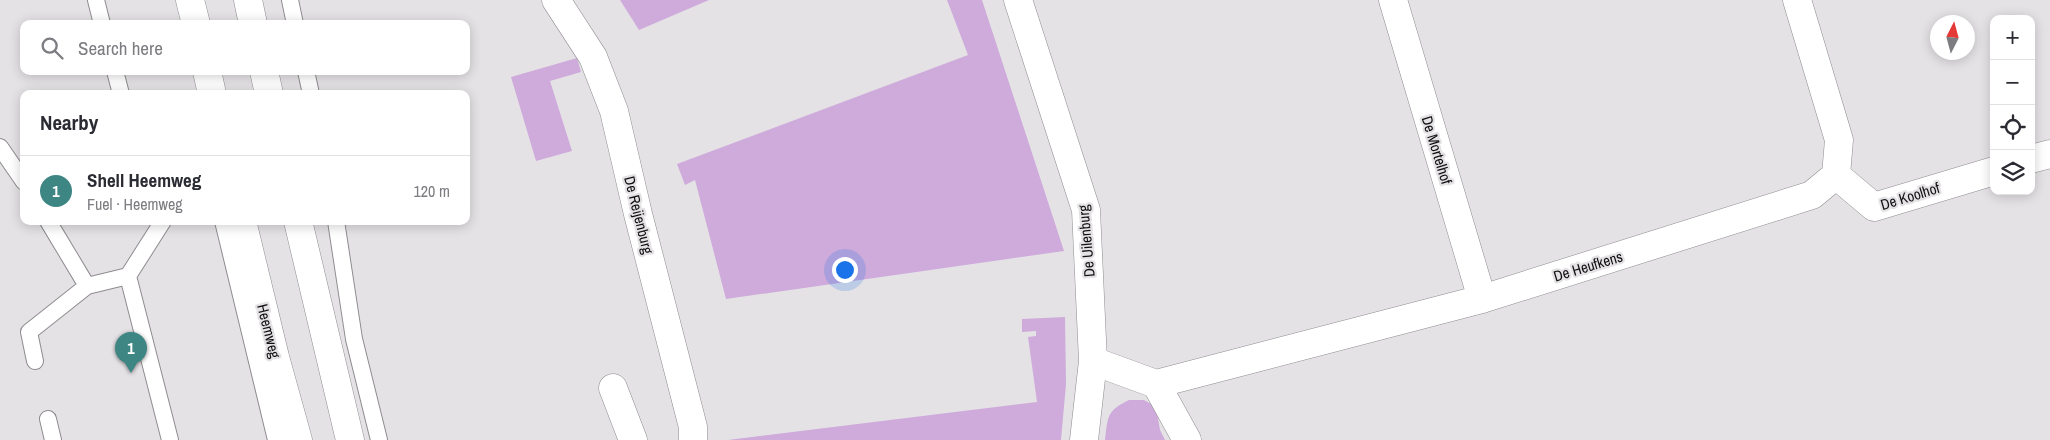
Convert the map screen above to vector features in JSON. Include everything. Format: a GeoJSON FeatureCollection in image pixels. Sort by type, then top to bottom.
{"type":"FeatureCollection","features":[{"type":"Feature","properties":{"kind":"street"},"geometry":{"type":"LineString","coordinates":[[190,0],[195,20]]}},
{"type":"Feature","properties":{"kind":"street"},"geometry":{"type":"LineString","coordinates":[[248,0],[252,20]]}},
{"type":"Feature","properties":{"kind":"street","name":"De Reijenburg"},"geometry":{"type":"LineString","coordinates":[[556,0],[593,57],[614,111],[638,214],[693,427],[693,440]]}},
{"type":"Feature","properties":{"kind":"street","name":"De Uilenburg"},"geometry":{"type":"LineString","coordinates":[[1018,0],[1086,210],[1093,361]]}},
{"type":"Feature","properties":{"kind":"street","name":"De Mortelhof"},"geometry":{"type":"LineString","coordinates":[[1393,0],[1482,299]]}},
{"type":"Feature","properties":{"kind":"street"},"geometry":{"type":"LineString","coordinates":[[1797,0],[1839,140],[1836,175]]}},
{"type":"Feature","properties":{"kind":"street"},"geometry":{"type":"LineString","coordinates":[[208,75],[211,90]]}},
{"type":"Feature","properties":{"kind":"street"},"geometry":{"type":"LineString","coordinates":[[265,75],[268,90]]}},
{"type":"Feature","properties":{"kind":"street"},"geometry":{"type":"LineString","coordinates":[[2035,158],[2050,154]]}},
{"type":"Feature","properties":{"kind":"street","name":"De Koolhof"},"geometry":{"type":"LineString","coordinates":[[1836,175],[1874,207],[1990,172]]}},
{"type":"Feature","properties":{"kind":"street","name":"De Heufkens"},"geometry":{"type":"LineString","coordinates":[[1156,384],[1482,299],[1812,195],[1836,175]]}},
{"type":"Feature","properties":{"kind":"street","name":"Heemweg"},"geometry":{"type":"LineString","coordinates":[[243,225],[275,357],[298,440]]}},
{"type":"Feature","properties":{"kind":"street"},"geometry":{"type":"LineString","coordinates":[[299,225],[350,440]]}},
{"type":"Feature","properties":{"kind":"street"},"geometry":{"type":"LineString","coordinates":[[1084,440],[1093,361],[1156,384],[1187,440]]}},
{"type":"Feature","properties":{"kind":"street"},"geometry":{"type":"LineString","coordinates":[[613,388],[633,440]]}},
{"type":"Feature","properties":{"kind":"lane"},"geometry":{"type":"LineString","coordinates":[[96,0],[101,20]]}},
{"type":"Feature","properties":{"kind":"lane"},"geometry":{"type":"LineString","coordinates":[[290,0],[294,20]]}},
{"type":"Feature","properties":{"kind":"lane"},"geometry":{"type":"LineString","coordinates":[[116,75],[120,90]]}},
{"type":"Feature","properties":{"kind":"lane"},"geometry":{"type":"LineString","coordinates":[[307,75],[310,90]]}},
{"type":"Feature","properties":{"kind":"lane"},"geometry":{"type":"LineString","coordinates":[[0,147],[20,176]]}},
{"type":"Feature","properties":{"kind":"lane"},"geometry":{"type":"LineString","coordinates":[[50,225],[87,286]]}},
{"type":"Feature","properties":{"kind":"lane"},"geometry":{"type":"LineString","coordinates":[[158,225],[128,276],[170,440]]}},
{"type":"Feature","properties":{"kind":"lane","name":"Heemweg"},"geometry":{"type":"LineString","coordinates":[[224,225],[276,440]]}},
{"type":"Feature","properties":{"kind":"lane"},"geometry":{"type":"LineString","coordinates":[[337,225],[354,339],[379,440]]}},
{"type":"Feature","properties":{"kind":"lane"},"geometry":{"type":"LineString","coordinates":[[35,361],[28,332],[87,286],[128,276]]}},
{"type":"Feature","properties":{"kind":"lane"},"geometry":{"type":"LineString","coordinates":[[48,419],[53,440]]}},
{"type":"Feature","properties":{"kind":"shaded area"},"geometry":{"type":"Polygon","coordinates":[[[620,0],[709,0],[639,30],[620,0]]]}},
{"type":"Feature","properties":{"kind":"shaded area"},"geometry":{"type":"Polygon","coordinates":[[[947,0],[982,0],[1064,251],[726,299],[695,180],[685,185],[677,164],[968,55],[947,0]]]}},
{"type":"Feature","properties":{"kind":"shaded area"},"geometry":{"type":"Polygon","coordinates":[[[577,58],[581,72],[550,81],[572,151],[536,161],[511,77],[577,58]]]}},
{"type":"Feature","properties":{"kind":"shaded area"},"geometry":{"type":"Polygon","coordinates":[[[1065,317],[1066,384],[1061,440],[728,440],[1037,402],[1028,337],[1036,336],[1036,331],[1022,332],[1022,319],[1065,317]]]}},
{"type":"Feature","properties":{"kind":"shaded area"},"geometry":{"type":"Polygon","coordinates":[[[1129,400],[1144,400],[1156,407],[1160,430],[1165,440],[1105,440],[1108,420],[1112,411],[1129,400]]]}},
{"type":"Feature","properties":{"kind":"place","name":"Shell Heemweg"},"geometry":{"type":"Point","coordinates":[131,373]}}]}
